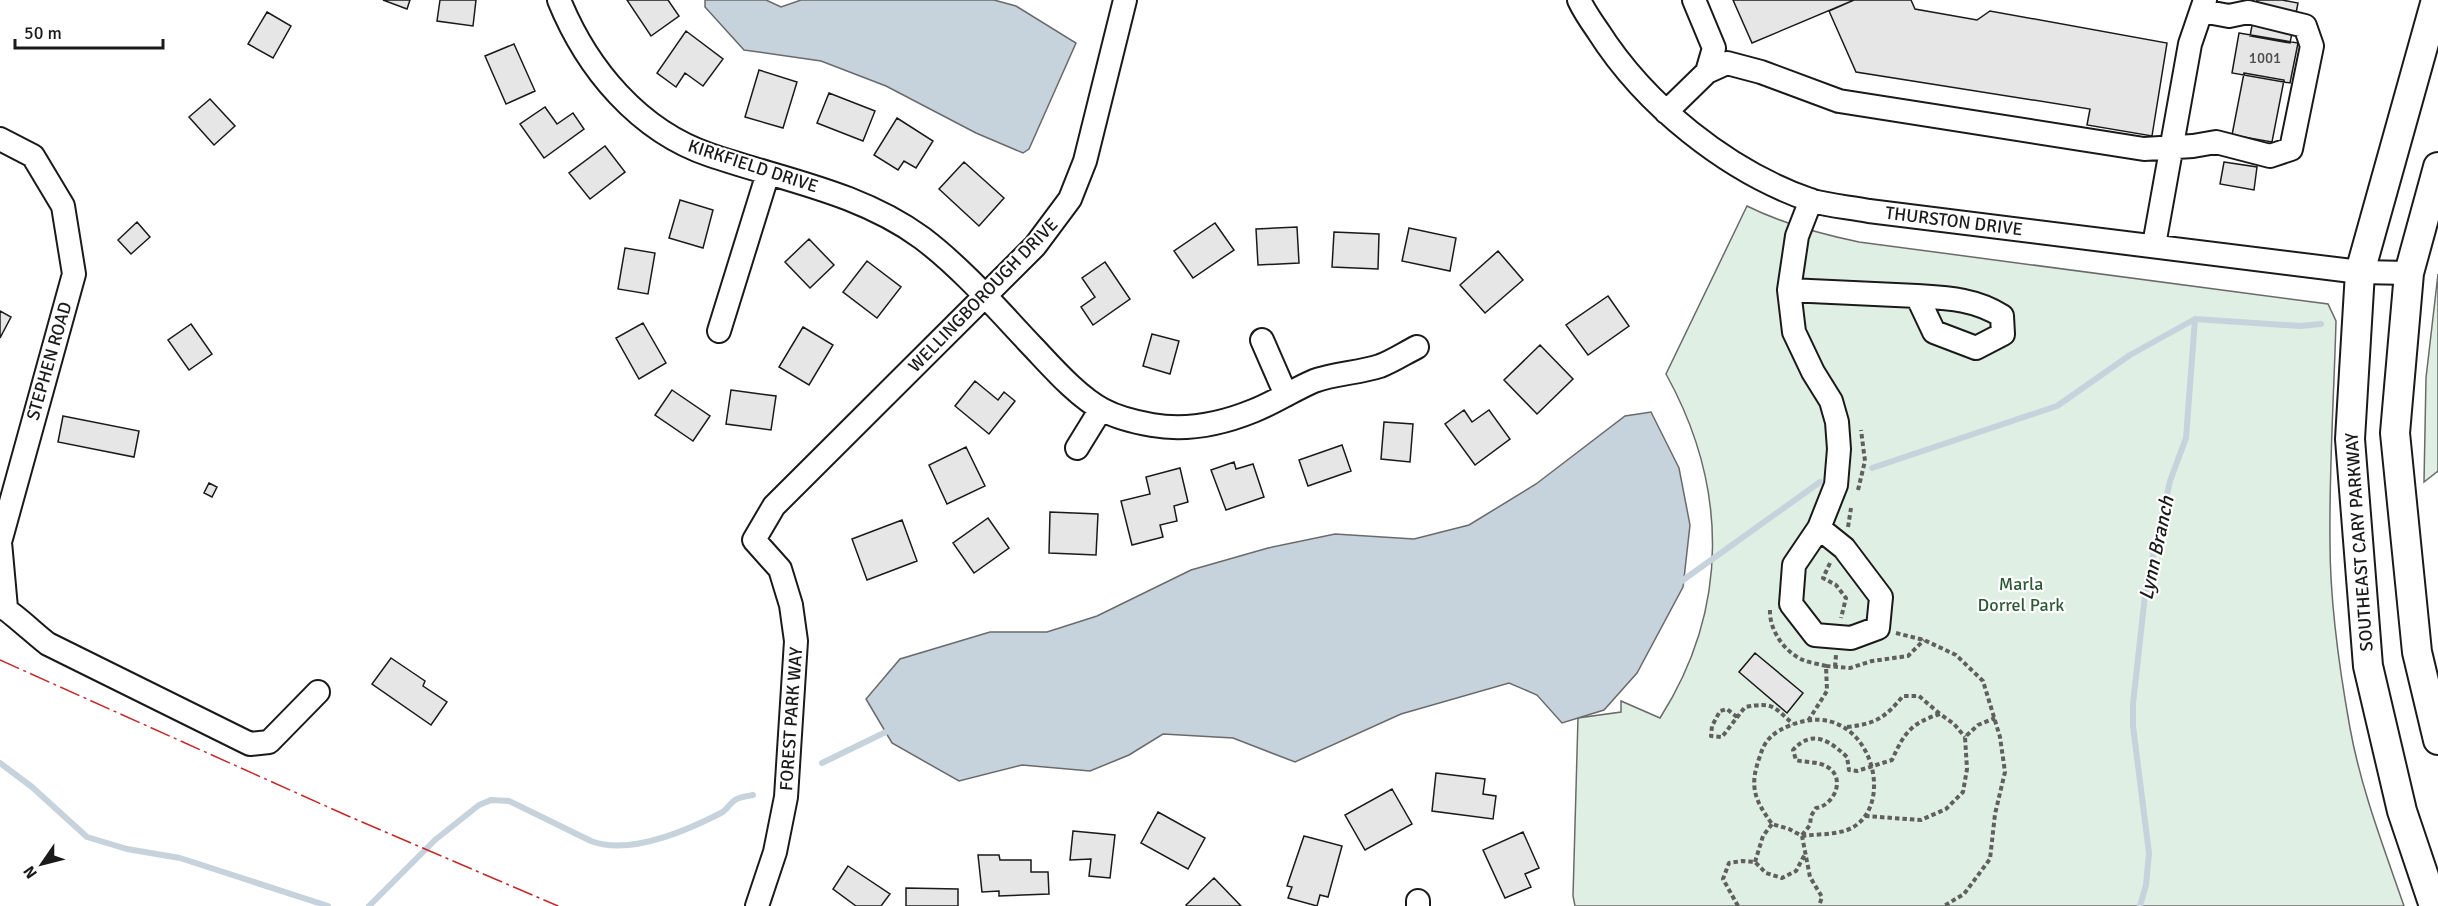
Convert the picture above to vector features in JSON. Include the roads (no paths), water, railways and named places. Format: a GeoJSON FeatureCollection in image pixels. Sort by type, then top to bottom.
{"type":"FeatureCollection","features":[{"type":"Feature","properties":{"kind":"main road","name":"SOUTHEAST CARY PARKWAY"},"geometry":{"type":"LineString","coordinates":[[2434,906],[2402,811],[2368,666],[2350,439],[2360,272],[2436,0]]}},
{"type":"Feature","properties":{"kind":"main road"},"geometry":{"type":"LineString","coordinates":[[2438,167],[2409,273],[2395,433],[2417,652],[2438,740]]}},
{"type":"Feature","properties":{"kind":"street","name":"KIRKFIELD DRIVE"},"geometry":{"type":"LineString","coordinates":[[559,0],[583,48],[603,76],[622,99],[650,124],[675,140],[708,155],[855,200],[891,217],[923,240],[983,295],[1053,367],[1101,409],[1127,420],[1176,429],[1205,425],[1254,411],[1314,381],[1379,366],[1417,347]]}},
{"type":"Feature","properties":{"kind":"street","name":"WELLINGBOROUGH DRIVE"},"geometry":{"type":"LineString","coordinates":[[754,540],[774,506],[983,295],[1035,246],[1070,199],[1085,161],[1125,0]]}},
{"type":"Feature","properties":{"kind":"street","name":"THURSTON DRIVE"},"geometry":{"type":"LineString","coordinates":[[1579,0],[1616,60],[1666,112],[1697,138],[1735,162],[1770,182],[1811,200],[1869,211],[2360,272],[2409,273]]}},
{"type":"Feature","properties":{"kind":"street"},"geometry":{"type":"LineString","coordinates":[[1694,0],[1714,48],[1707,72]]}},
{"type":"Feature","properties":{"kind":"street"},"geometry":{"type":"LineString","coordinates":[[1666,112],[1707,72],[1727,63],[1761,72],[1839,101],[2144,149],[2172,146],[2193,146],[2216,142],[2270,156],[2291,149],[2312,46],[2305,26],[2248,12],[2229,16],[2203,6],[2190,44],[2172,146],[2154,245]]}},
{"type":"Feature","properties":{"kind":"street","name":"STEPHEN ROAD"},"geometry":{"type":"LineString","coordinates":[[0,140],[33,156],[63,206],[74,274],[0,542],[3,608]]}},
{"type":"Feature","properties":{"kind":"street"},"geometry":{"type":"LineString","coordinates":[[719,331],[768,173]]}},
{"type":"Feature","properties":{"kind":"street"},"geometry":{"type":"LineString","coordinates":[[1811,200],[1797,236],[1789,290],[1794,332],[1813,372],[1831,401],[1837,422],[1839,449],[1836,485],[1819,528],[1794,565],[1791,604],[1815,635],[1851,638],[1878,628],[1881,597],[1844,548],[1819,528]]}},
{"type":"Feature","properties":{"kind":"street"},"geometry":{"type":"LineString","coordinates":[[1789,290],[1917,296]]}},
{"type":"Feature","properties":{"kind":"street"},"geometry":{"type":"LineString","coordinates":[[1262,340],[1286,395]]}},
{"type":"Feature","properties":{"kind":"street"},"geometry":{"type":"LineString","coordinates":[[1077,448],[1101,409]]}},
{"type":"Feature","properties":{"kind":"street","name":"FOREST PARK WAY"},"geometry":{"type":"LineString","coordinates":[[754,540],[780,569],[791,605],[796,641],[786,797],[775,852],[757,906]]}},
{"type":"Feature","properties":{"kind":"street"},"geometry":{"type":"LineString","coordinates":[[3,608],[48,644],[250,744],[269,742],[318,692]]}},
{"type":"Feature","properties":{"kind":"waterway","name":"Lynn Branch"},"geometry":{"type":"LineString","coordinates":[[2195,319],[2300,326],[2321,324]]}},
{"type":"Feature","properties":{"kind":"waterway"},"geometry":{"type":"LineString","coordinates":[[1872,468],[2057,406],[2130,355],[2195,319]]}},
{"type":"Feature","properties":{"kind":"waterway","name":"Lynn Branch"},"geometry":{"type":"LineString","coordinates":[[2140,906],[2146,885],[2149,853],[2133,726],[2133,704],[2146,586],[2170,481],[2186,438],[2195,319]]}},
{"type":"Feature","properties":{"kind":"waterway"},"geometry":{"type":"LineString","coordinates":[[1679,583],[1820,482]]}},
{"type":"Feature","properties":{"kind":"waterway"},"geometry":{"type":"LineString","coordinates":[[822,763],[892,729]]}},
{"type":"Feature","properties":{"kind":"waterway"},"geometry":{"type":"LineString","coordinates":[[0,763],[32,787],[87,837],[127,849],[180,858],[328,906]]}},
{"type":"Feature","properties":{"kind":"waterway"},"geometry":{"type":"LineString","coordinates":[[369,906],[435,840],[479,805],[491,800],[509,801],[591,841],[606,845],[623,845],[675,834],[721,813],[737,799],[753,795]]}},
{"type":"Feature","properties":{"kind":"park label","name":"Marla Dorrel Park"},"geometry":{"type":"Point","coordinates":[2021,594]}}]}
